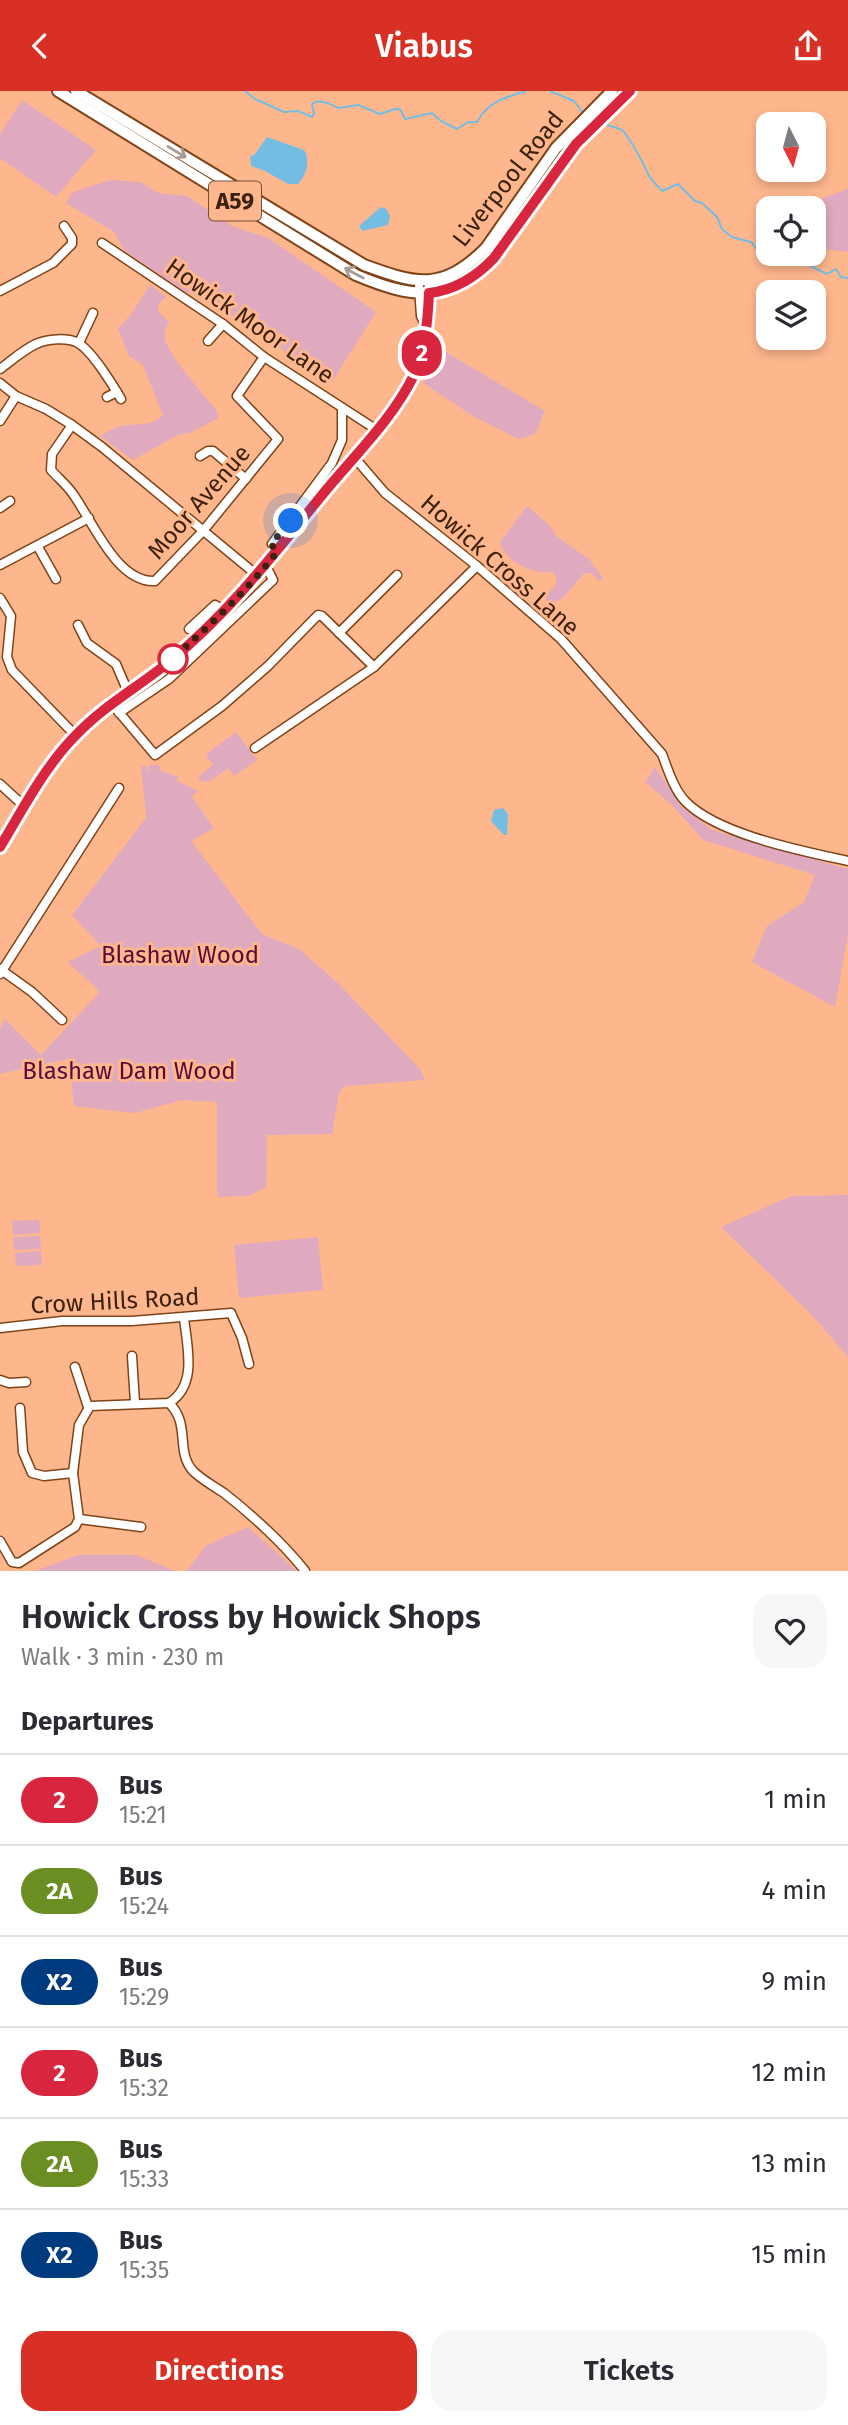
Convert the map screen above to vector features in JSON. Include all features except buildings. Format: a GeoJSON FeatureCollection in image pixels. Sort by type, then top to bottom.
{"type":"FeatureCollection","features":[{"type":"Feature","properties":{"kind":"highway","name":"A59"},"geometry":{"type":"LineString","coordinates":[[58,91],[356,275],[387,288],[424,293]]}},
{"type":"Feature","properties":{"kind":"highway","name":"A59"},"geometry":{"type":"LineString","coordinates":[[76,91],[364,265],[403,279],[424,280]]}},
{"type":"Feature","properties":{"kind":"highway","name":"Liverpool Road"},"geometry":{"type":"LineString","coordinates":[[424,280],[448,276],[460,270],[485,249],[556,148],[612,91]]}},
{"type":"Feature","properties":{"kind":"highway","name":"Liverpool Road"},"geometry":{"type":"LineString","coordinates":[[424,293],[450,289],[480,273],[494,258],[576,144],[631,91]]}},
{"type":"Feature","properties":{"kind":"street"},"geometry":{"type":"LineString","coordinates":[[0,291],[53,263],[72,244],[72,238],[64,226]]}},
{"type":"Feature","properties":{"kind":"street","name":"Howick Moor Lane"},"geometry":{"type":"LineString","coordinates":[[102,243],[223,324],[264,357],[377,430]]}},
{"type":"Feature","properties":{"kind":"street"},"geometry":{"type":"LineString","coordinates":[[0,847],[75,735],[170,661],[225,611],[258,576],[377,430],[414,375],[421,356],[425,325],[421,316],[424,280]]}},
{"type":"Feature","properties":{"kind":"street"},"geometry":{"type":"LineString","coordinates":[[79,343],[91,318],[98,328]]}},
{"type":"Feature","properties":{"kind":"street"},"geometry":{"type":"LineString","coordinates":[[208,341],[223,324]]}},
{"type":"Feature","properties":{"kind":"street"},"geometry":{"type":"LineString","coordinates":[[0,369],[35,345],[52,339],[79,343],[109,378],[119,395],[107,397]]}},
{"type":"Feature","properties":{"kind":"street","name":"Moor Avenue"},"geometry":{"type":"LineString","coordinates":[[72,425],[52,454],[47,456],[51,470],[72,492],[117,562],[142,582],[155,581],[203,531],[278,439],[237,396],[264,357]]}},
{"type":"Feature","properties":{"kind":"street"},"geometry":{"type":"LineString","coordinates":[[0,383],[16,396],[46,409],[72,425],[120,460],[258,576]]}},
{"type":"Feature","properties":{"kind":"street"},"geometry":{"type":"LineString","coordinates":[[0,421],[16,396]]}},
{"type":"Feature","properties":{"kind":"street"},"geometry":{"type":"LineString","coordinates":[[277,552],[271,544],[332,463],[342,440],[342,408]]}},
{"type":"Feature","properties":{"kind":"street"},"geometry":{"type":"LineString","coordinates":[[200,456],[214,451],[246,479]]}},
{"type":"Feature","properties":{"kind":"street","name":"Howick Cross Lane"},"geometry":{"type":"LineString","coordinates":[[354,457],[385,493],[477,566],[561,639],[662,754],[670,776],[686,802],[719,825],[848,861]]}},
{"type":"Feature","properties":{"kind":"street"},"geometry":{"type":"LineString","coordinates":[[0,565],[89,518]]}},
{"type":"Feature","properties":{"kind":"street"},"geometry":{"type":"LineString","coordinates":[[38,547],[56,579]]}},
{"type":"Feature","properties":{"kind":"street"},"geometry":{"type":"LineString","coordinates":[[120,713],[169,679],[251,602],[272,580],[266,566]]}},
{"type":"Feature","properties":{"kind":"street"},"geometry":{"type":"LineString","coordinates":[[255,748],[373,667],[477,566]]}},
{"type":"Feature","properties":{"kind":"street"},"geometry":{"type":"LineString","coordinates":[[340,633],[397,575]]}},
{"type":"Feature","properties":{"kind":"street"},"geometry":{"type":"LineString","coordinates":[[0,598],[11,616],[4,656],[12,670],[75,735]]}},
{"type":"Feature","properties":{"kind":"street"},"geometry":{"type":"LineString","coordinates":[[188,629],[215,605],[225,611]]}},
{"type":"Feature","properties":{"kind":"street"},"geometry":{"type":"LineString","coordinates":[[112,704],[155,755],[222,706],[268,666],[315,617],[322,616],[373,667]]}},
{"type":"Feature","properties":{"kind":"street"},"geometry":{"type":"LineString","coordinates":[[78,625],[81,640],[116,664],[128,692]]}},
{"type":"Feature","properties":{"kind":"street"},"geometry":{"type":"LineString","coordinates":[[0,784],[25,807]]}},
{"type":"Feature","properties":{"kind":"street"},"geometry":{"type":"LineString","coordinates":[[62,1020],[32,992],[1,971],[119,788]]}},
{"type":"Feature","properties":{"kind":"street","name":"Crow Hills Road"},"geometry":{"type":"LineString","coordinates":[[0,1328],[90,1319],[132,1321],[231,1313],[248,1361]]}},
{"type":"Feature","properties":{"kind":"street"},"geometry":{"type":"LineString","coordinates":[[169,1403],[183,1390],[189,1372],[184,1318]]}},
{"type":"Feature","properties":{"kind":"street"},"geometry":{"type":"LineString","coordinates":[[132,1356],[135,1403]]}},
{"type":"Feature","properties":{"kind":"street"},"geometry":{"type":"LineString","coordinates":[[0,1541],[12,1562],[19,1563],[75,1527],[79,1519],[73,1473],[79,1425],[88,1407],[75,1365]]}},
{"type":"Feature","properties":{"kind":"street"},"geometry":{"type":"LineString","coordinates":[[133,1366],[143,1365]]}},
{"type":"Feature","properties":{"kind":"street"},"geometry":{"type":"LineString","coordinates":[[0,1380],[22,1382],[19,1393]]}},
{"type":"Feature","properties":{"kind":"street"},"geometry":{"type":"LineString","coordinates":[[88,1407],[169,1403],[178,1411],[182,1421],[185,1457],[194,1471],[246,1512],[305,1571]]}},
{"type":"Feature","properties":{"kind":"street"},"geometry":{"type":"LineString","coordinates":[[20,1408],[15,1419],[23,1452],[32,1472],[44,1476],[73,1473]]}},
{"type":"Feature","properties":{"kind":"street"},"geometry":{"type":"LineString","coordinates":[[79,1519],[141,1528]]}},
{"type":"Feature","properties":{"kind":"green space"},"geometry":{"type":"Polygon","coordinates":[[[22,100],[96,150],[56,197],[0,158],[0,134],[22,100]]]}},
{"type":"Feature","properties":{"kind":"green space"},"geometry":{"type":"Polygon","coordinates":[[[110,180],[140,182],[158,193],[187,196],[232,226],[268,238],[376,312],[332,382],[203,298],[184,291],[125,251],[114,232],[66,203],[73,192],[110,180]]]}},
{"type":"Feature","properties":{"kind":"green space"},"geometry":{"type":"Polygon","coordinates":[[[848,189],[848,252],[826,249],[826,197],[848,189]]]}},
{"type":"Feature","properties":{"kind":"green space"},"geometry":{"type":"Polygon","coordinates":[[[150,285],[166,297],[158,304],[158,311],[169,322],[165,334],[167,345],[217,411],[218,418],[190,433],[180,434],[133,460],[100,436],[123,426],[150,423],[163,415],[143,365],[129,356],[118,329],[150,285]]]}},
{"type":"Feature","properties":{"kind":"green space"},"geometry":{"type":"Polygon","coordinates":[[[446,352],[545,411],[535,434],[519,439],[473,416],[423,383],[446,352]]]}},
{"type":"Feature","properties":{"kind":"green space"},"geometry":{"type":"Polygon","coordinates":[[[527,506],[549,525],[556,536],[589,559],[603,578],[600,581],[591,573],[584,573],[564,597],[553,604],[546,602],[545,596],[556,585],[556,576],[552,572],[521,566],[508,556],[500,542],[527,506]]]}},
{"type":"Feature","properties":{"kind":"green space"},"geometry":{"type":"Polygon","coordinates":[[[236,732],[257,760],[234,776],[228,768],[210,781],[202,782],[198,777],[213,765],[206,754],[236,732]]]}},
{"type":"Feature","properties":{"kind":"green space","name":"Blashaw Wood"},"geometry":{"type":"Polygon","coordinates":[[[141,765],[147,767],[150,774],[149,765],[159,765],[160,770],[178,777],[177,781],[198,791],[192,797],[214,828],[191,841],[262,934],[299,949],[338,983],[420,1069],[425,1080],[345,1086],[339,1093],[332,1134],[267,1135],[266,1187],[249,1196],[217,1197],[217,1102],[182,1100],[135,1113],[74,1106],[69,1059],[0,1074],[0,1028],[5,1019],[41,1055],[100,992],[68,962],[101,946],[72,915],[146,818],[141,765]]]}},
{"type":"Feature","properties":{"kind":"green space"},"geometry":{"type":"Polygon","coordinates":[[[655,767],[681,806],[712,830],[848,869],[848,934],[835,1007],[752,962],[767,926],[804,902],[815,875],[703,840],[671,804],[645,782],[655,767]]]}},
{"type":"Feature","properties":{"kind":"green space"},"geometry":{"type":"Polygon","coordinates":[[[848,1195],[848,1357],[811,1314],[721,1227],[791,1196],[848,1195]]]}},
{"type":"Feature","properties":{"kind":"green space"},"geometry":{"type":"Polygon","coordinates":[[[39,1220],[40,1233],[13,1235],[12,1221],[39,1220]]]}},
{"type":"Feature","properties":{"kind":"green space"},"geometry":{"type":"Polygon","coordinates":[[[40,1236],[41,1249],[14,1250],[13,1237],[40,1236]]]}},
{"type":"Feature","properties":{"kind":"green space"},"geometry":{"type":"Polygon","coordinates":[[[318,1237],[323,1290],[239,1298],[234,1245],[318,1237]]]}},
{"type":"Feature","properties":{"kind":"green space"},"geometry":{"type":"Polygon","coordinates":[[[41,1251],[42,1265],[16,1266],[15,1253],[41,1251]]]}},
{"type":"Feature","properties":{"kind":"green space"},"geometry":{"type":"Polygon","coordinates":[[[248,1527],[297,1571],[186,1571],[207,1545],[248,1527]]]}},
{"type":"Feature","properties":{"kind":"green space"},"geometry":{"type":"Polygon","coordinates":[[[78,1555],[136,1555],[175,1571],[35,1571],[78,1555]]]}},
{"type":"Feature","properties":{"kind":"water"},"geometry":{"type":"Polygon","coordinates":[[[267,137],[304,150],[307,168],[298,184],[288,184],[251,166],[250,157],[267,137]]]}},
{"type":"Feature","properties":{"kind":"water"},"geometry":{"type":"Polygon","coordinates":[[[381,207],[386,209],[390,216],[388,225],[362,231],[359,226],[381,207]]]}},
{"type":"Feature","properties":{"kind":"water"},"geometry":{"type":"Polygon","coordinates":[[[503,808],[508,814],[507,835],[491,821],[494,810],[503,808]]]}},
{"type":"Feature","properties":{"kind":"waterway"},"geometry":{"type":"LineString","coordinates":[[245,91],[255,99],[284,112],[298,111],[312,117],[312,104],[318,102],[329,103],[338,108],[358,105],[380,114],[400,109],[405,119],[432,113],[457,129],[468,122],[477,122],[481,115],[498,101],[526,91]]}},
{"type":"Feature","properties":{"kind":"waterway"},"geometry":{"type":"LineString","coordinates":[[550,91],[574,101],[583,113]]}},
{"type":"Feature","properties":{"kind":"waterway"},"geometry":{"type":"LineString","coordinates":[[603,124],[623,131],[649,176],[662,191],[678,184],[717,217],[722,229],[732,237],[751,242],[756,248]]}},
{"type":"Feature","properties":{"kind":"waterway"},"geometry":{"type":"LineString","coordinates":[[810,266],[827,274],[836,269],[841,277],[848,278]]}},
{"type":"Feature","properties":{"kind":"bus line","name":"2"},"geometry":{"type":"LineString","coordinates":[[0,847],[52,765],[75,735],[170,661],[225,611],[258,576],[377,430],[418,366],[425,325],[429,318],[429,293],[450,289],[480,273],[494,258],[576,144],[630,91]]}},
{"type":"Feature","properties":{"kind":"route"},"geometry":{"type":"LineString","coordinates":[[173,659],[170,661],[225,611],[258,576],[277,552],[271,544],[291,521]]}},
{"type":"Feature","properties":{"kind":"park label","name":"Blashaw Dam Wood"},"geometry":{"type":"Point","coordinates":[129,1071]}}]}
